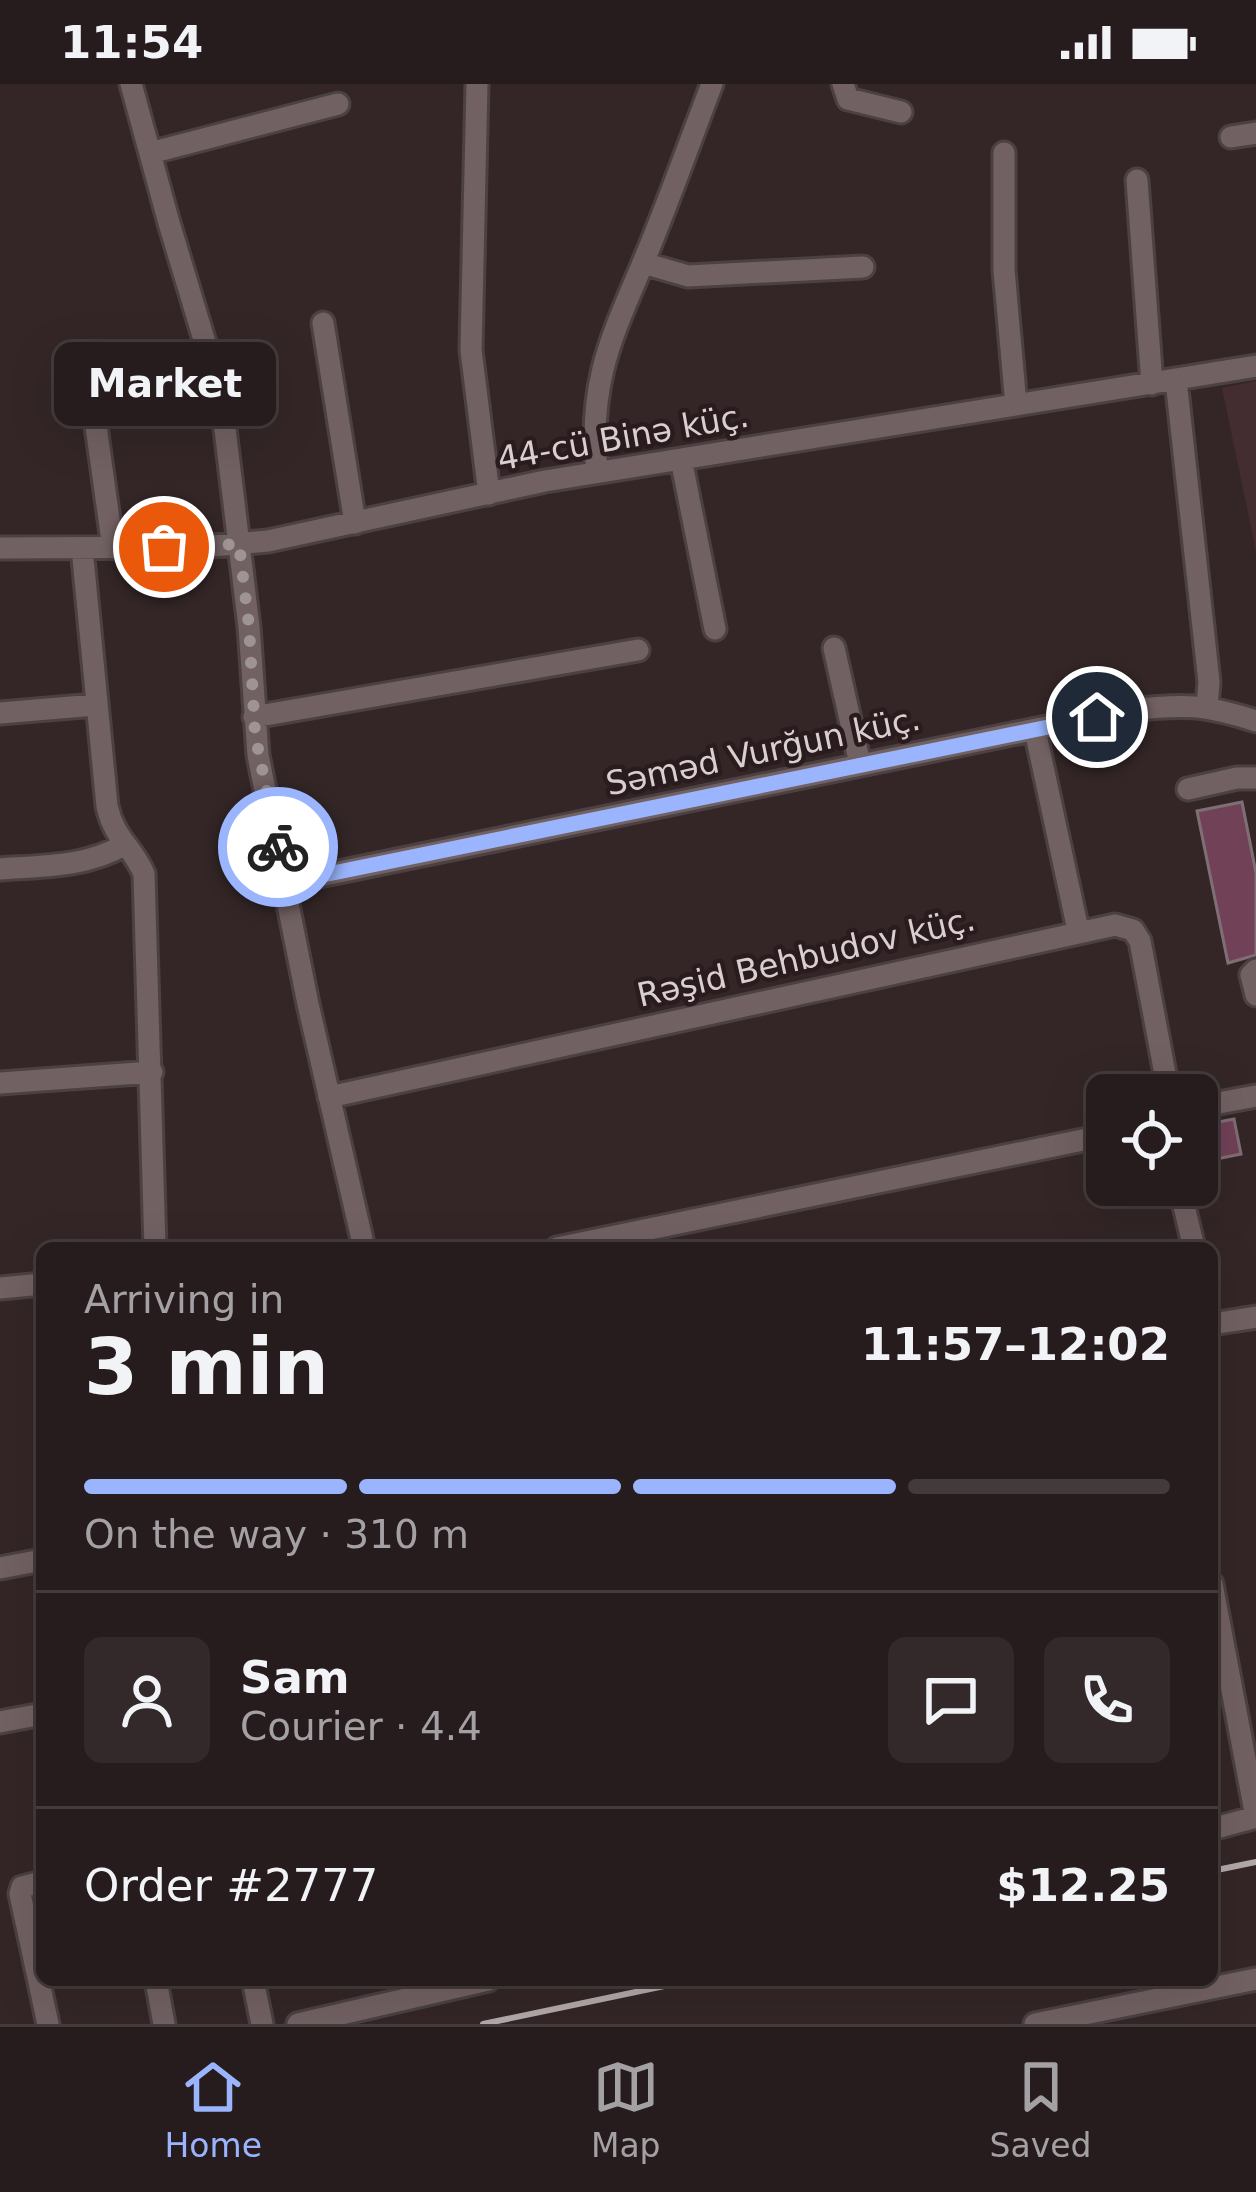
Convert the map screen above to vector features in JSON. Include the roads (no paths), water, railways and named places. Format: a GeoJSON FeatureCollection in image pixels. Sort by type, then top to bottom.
{"type":"FeatureCollection","features":[{"type":"Feature","properties":{"kind":"street"},"geometry":{"type":"LineString","coordinates":[[131,84],[221,396],[249,626],[258,755],[363,1242]]}},
{"type":"Feature","properties":{"kind":"street"},"geometry":{"type":"LineString","coordinates":[[477,84],[471,350],[489,494]]}},
{"type":"Feature","properties":{"kind":"street"},"geometry":{"type":"LineString","coordinates":[[597,472],[594,419],[601,370],[712,84]]}},
{"type":"Feature","properties":{"kind":"street"},"geometry":{"type":"LineString","coordinates":[[843,84],[848,99],[901,112]]}},
{"type":"Feature","properties":{"kind":"street"},"geometry":{"type":"LineString","coordinates":[[150,153],[338,104]]}},
{"type":"Feature","properties":{"kind":"street"},"geometry":{"type":"LineString","coordinates":[[1231,137],[1256,133]]}},
{"type":"Feature","properties":{"kind":"street"},"geometry":{"type":"LineString","coordinates":[[1004,153],[1004,270],[1016,405]]}},
{"type":"Feature","properties":{"kind":"street"},"geometry":{"type":"LineString","coordinates":[[1137,180],[1152,384]]}},
{"type":"Feature","properties":{"kind":"street"},"geometry":{"type":"LineString","coordinates":[[643,263],[688,276],[862,267]]}},
{"type":"Feature","properties":{"kind":"street"},"geometry":{"type":"LineString","coordinates":[[323,323],[356,523]]}},
{"type":"Feature","properties":{"kind":"street","name":"44-cü Binə küç."},"geometry":{"type":"LineString","coordinates":[[0,548],[239,544],[298,536],[597,472],[1256,366]]}},
{"type":"Feature","properties":{"kind":"street"},"geometry":{"type":"LineString","coordinates":[[89,376],[113,548]]}},
{"type":"Feature","properties":{"kind":"street"},"geometry":{"type":"LineString","coordinates":[[1176,380],[1209,682],[1207,706]]}},
{"type":"Feature","properties":{"kind":"street"},"geometry":{"type":"LineString","coordinates":[[681,459],[715,628]]}},
{"type":"Feature","properties":{"kind":"street"},"geometry":{"type":"LineString","coordinates":[[82,548],[107,806],[111,825],[145,874],[155,1242]]}},
{"type":"Feature","properties":{"kind":"street"},"geometry":{"type":"LineString","coordinates":[[834,648],[860,764]]}},
{"type":"Feature","properties":{"kind":"street"},"geometry":{"type":"LineString","coordinates":[[254,717],[638,650]]}},
{"type":"Feature","properties":{"kind":"street"},"geometry":{"type":"LineString","coordinates":[[0,713],[95,705]]}},
{"type":"Feature","properties":{"kind":"street","name":"Səməd Vurğun küç."},"geometry":{"type":"LineString","coordinates":[[284,883],[1129,710],[1207,706],[1256,721]]}},
{"type":"Feature","properties":{"kind":"street"},"geometry":{"type":"LineString","coordinates":[[1035,730],[1078,931]]}},
{"type":"Feature","properties":{"kind":"street"},"geometry":{"type":"LineString","coordinates":[[1188,789],[1237,778],[1256,780]]}},
{"type":"Feature","properties":{"kind":"street"},"geometry":{"type":"LineString","coordinates":[[0,869],[76,863],[105,856],[124,845]]}},
{"type":"Feature","properties":{"kind":"street","name":"Rəşid Behbudov küç."},"geometry":{"type":"LineString","coordinates":[[329,1097],[1114,925],[1133,930],[1140,941],[1165,1074]]}},
{"type":"Feature","properties":{"kind":"street"},"geometry":{"type":"LineString","coordinates":[[1256,970],[1251,975],[1256,995]]}},
{"type":"Feature","properties":{"kind":"street"},"geometry":{"type":"LineString","coordinates":[[0,1083],[152,1072]]}},
{"type":"Feature","properties":{"kind":"street"},"geometry":{"type":"LineString","coordinates":[[1218,1103],[1256,1096]]}},
{"type":"Feature","properties":{"kind":"street"},"geometry":{"type":"LineString","coordinates":[[586,1242],[1086,1139]]}},
{"type":"Feature","properties":{"kind":"street"},"geometry":{"type":"LineString","coordinates":[[1184,1206],[1193,1242]]}},
{"type":"Feature","properties":{"kind":"street"},"geometry":{"type":"LineString","coordinates":[[0,1288],[36,1285]]}},
{"type":"Feature","properties":{"kind":"street"},"geometry":{"type":"LineString","coordinates":[[1218,1323],[1256,1317]]}},
{"type":"Feature","properties":{"kind":"street"},"geometry":{"type":"LineString","coordinates":[[0,1568],[36,1561]]}},
{"type":"Feature","properties":{"kind":"street"},"geometry":{"type":"LineString","coordinates":[[1218,1659],[1256,1817],[1218,1827]]}},
{"type":"Feature","properties":{"kind":"street"},"geometry":{"type":"LineString","coordinates":[[0,1722],[36,1715]]}},
{"type":"Feature","properties":{"kind":"street"},"geometry":{"type":"LineString","coordinates":[[36,1884],[22,1887],[20,1894],[36,1968]]}},
{"type":"Feature","properties":{"kind":"street"},"geometry":{"type":"LineString","coordinates":[[1035,2024],[1256,1979]]}},
{"type":"Feature","properties":{"kind":"street"},"geometry":{"type":"LineString","coordinates":[[40,1986],[48,2024]]}},
{"type":"Feature","properties":{"kind":"street"},"geometry":{"type":"LineString","coordinates":[[157,1986],[164,2024]]}},
{"type":"Feature","properties":{"kind":"street"},"geometry":{"type":"LineString","coordinates":[[254,1986],[262,2024]]}},
{"type":"Feature","properties":{"kind":"street"},"geometry":{"type":"LineString","coordinates":[[298,2024],[435,1986]]}},
{"type":"Feature","properties":{"kind":"railway"},"geometry":{"type":"LineString","coordinates":[[1218,1870],[1256,1862]]}},
{"type":"Feature","properties":{"kind":"railway"},"geometry":{"type":"LineString","coordinates":[[483,2024],[664,1986]]}},
{"type":"Feature","properties":{"kind":"place","name":"Market"},"geometry":{"type":"Point","coordinates":[164,547]}}]}
